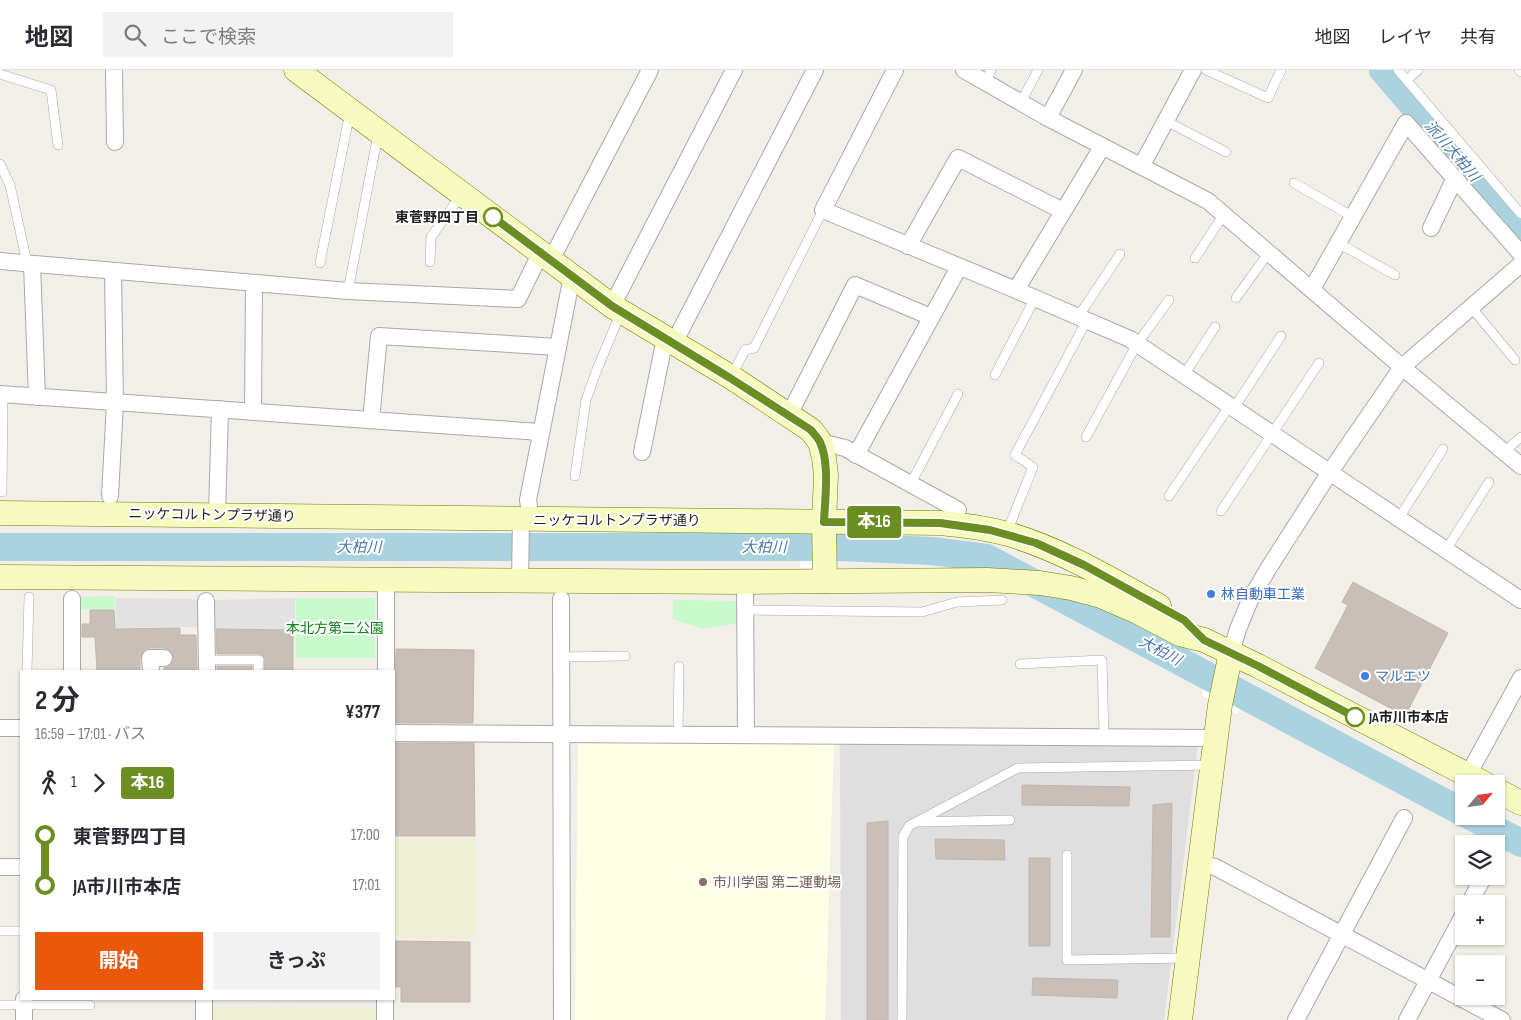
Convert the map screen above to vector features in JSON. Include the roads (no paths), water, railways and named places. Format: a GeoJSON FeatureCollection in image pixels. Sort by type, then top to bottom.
{"type":"FeatureCollection","features":[{"type":"Feature","properties":{"kind":"street"},"geometry":{"type":"LineString","coordinates":[[114,70],[115,142]]}},
{"type":"Feature","properties":{"kind":"street"},"geometry":{"type":"LineString","coordinates":[[296,70],[617,309],[670,340],[811,430],[820,442],[826,475],[825,576]]}},
{"type":"Feature","properties":{"kind":"street"},"geometry":{"type":"LineString","coordinates":[[0,261],[348,291],[518,299],[546,256],[650,70]]}},
{"type":"Feature","properties":{"kind":"street"},"geometry":{"type":"LineString","coordinates":[[617,309],[734,70]]}},
{"type":"Feature","properties":{"kind":"street"},"geometry":{"type":"LineString","coordinates":[[642,452],[670,340],[815,70]]}},
{"type":"Feature","properties":{"kind":"street"},"geometry":{"type":"LineString","coordinates":[[895,70],[823,210],[1083,318],[1137,344],[1521,600]]}},
{"type":"Feature","properties":{"kind":"street"},"geometry":{"type":"LineString","coordinates":[[964,70],[989,76],[1021,102],[1048,118],[1102,147],[1142,165],[1208,201],[1521,466]]}},
{"type":"Feature","properties":{"kind":"street"},"geometry":{"type":"LineString","coordinates":[[1048,118],[1074,70]]}},
{"type":"Feature","properties":{"kind":"street"},"geometry":{"type":"LineString","coordinates":[[1142,165],[1193,70]]}},
{"type":"Feature","properties":{"kind":"street"},"geometry":{"type":"LineString","coordinates":[[1312,289],[1406,123],[1521,254]]}},
{"type":"Feature","properties":{"kind":"street"},"geometry":{"type":"LineString","coordinates":[[1016,290],[1102,147]]}},
{"type":"Feature","properties":{"kind":"street"},"geometry":{"type":"LineString","coordinates":[[908,246],[958,158],[1063,211]]}},
{"type":"Feature","properties":{"kind":"street"},"geometry":{"type":"LineString","coordinates":[[1431,228],[1455,178]]}},
{"type":"Feature","properties":{"kind":"street"},"geometry":{"type":"LineString","coordinates":[[29,264],[37,398]]}},
{"type":"Feature","properties":{"kind":"street"},"geometry":{"type":"LineString","coordinates":[[1180,1020],[1220,705],[1228,662],[1238,629],[1268,569],[1330,472],[1402,367],[1521,264]]}},
{"type":"Feature","properties":{"kind":"street"},"geometry":{"type":"LineString","coordinates":[[856,455],[958,267]]}},
{"type":"Feature","properties":{"kind":"street"},"geometry":{"type":"LineString","coordinates":[[110,496],[115,403],[112,271]]}},
{"type":"Feature","properties":{"kind":"street"},"geometry":{"type":"LineString","coordinates":[[520,582],[528,500],[572,276]]}},
{"type":"Feature","properties":{"kind":"street"},"geometry":{"type":"LineString","coordinates":[[253,412],[254,283]]}},
{"type":"Feature","properties":{"kind":"street"},"geometry":{"type":"LineString","coordinates":[[789,415],[855,285],[931,317]]}},
{"type":"Feature","properties":{"kind":"street"},"geometry":{"type":"LineString","coordinates":[[371,420],[378,336],[558,347]]}},
{"type":"Feature","properties":{"kind":"street"},"geometry":{"type":"LineString","coordinates":[[1,394],[540,432]]}},
{"type":"Feature","properties":{"kind":"street"},"geometry":{"type":"LineString","coordinates":[[217,516],[220,409]]}},
{"type":"Feature","properties":{"kind":"street"},"geometry":{"type":"LineString","coordinates":[[820,442],[845,448],[958,510]]}},
{"type":"Feature","properties":{"kind":"street","name":"ニッケコルトンプラザ通り"},"geometry":{"type":"LineString","coordinates":[[1,503],[217,516],[526,519],[824,528],[940,523],[973,526],[1006,534],[1059,552],[1184,620],[1228,662],[1465,775]]}},
{"type":"Feature","properties":{"kind":"street","name":"ニッケコルトンプラザ通り"},"geometry":{"type":"LineString","coordinates":[[0,577],[520,582],[582,580],[745,582],[825,576],[1011,580],[1071,588],[1101,596],[1138,612],[1180,634],[1204,640]]}},
{"type":"Feature","properties":{"kind":"street"},"geometry":{"type":"LineString","coordinates":[[386,580],[386,670]]}},
{"type":"Feature","properties":{"kind":"street"},"geometry":{"type":"LineString","coordinates":[[745,582],[746,735]]}},
{"type":"Feature","properties":{"kind":"street"},"geometry":{"type":"LineString","coordinates":[[72,599],[72,670]]}},
{"type":"Feature","properties":{"kind":"street"},"geometry":{"type":"LineString","coordinates":[[561,599],[562,1020]]}},
{"type":"Feature","properties":{"kind":"street"},"geometry":{"type":"LineString","coordinates":[[206,601],[207,665]]}},
{"type":"Feature","properties":{"kind":"street"},"geometry":{"type":"LineString","coordinates":[[150,670],[150,658],[164,658]]}},
{"type":"Feature","properties":{"kind":"street"},"geometry":{"type":"LineString","coordinates":[[1478,775],[1517,696],[1521,678]]}},
{"type":"Feature","properties":{"kind":"street"},"geometry":{"type":"LineString","coordinates":[[0,728],[20,728]]}},
{"type":"Feature","properties":{"kind":"street"},"geometry":{"type":"LineString","coordinates":[[395,733],[1216,738]]}},
{"type":"Feature","properties":{"kind":"street"},"geometry":{"type":"LineString","coordinates":[[1505,795],[1521,803]]}},
{"type":"Feature","properties":{"kind":"street"},"geometry":{"type":"LineString","coordinates":[[1296,1020],[1404,818]]}},
{"type":"Feature","properties":{"kind":"street"},"geometry":{"type":"LineString","coordinates":[[1199,863],[1215,867],[1502,1020]]}},
{"type":"Feature","properties":{"kind":"street"},"geometry":{"type":"LineString","coordinates":[[0,867],[20,867]]}},
{"type":"Feature","properties":{"kind":"street"},"geometry":{"type":"LineString","coordinates":[[1407,1020],[1455,931]]}},
{"type":"Feature","properties":{"kind":"street"},"geometry":{"type":"LineString","coordinates":[[204,1000],[204,1020]]}},
{"type":"Feature","properties":{"kind":"street"},"geometry":{"type":"LineString","coordinates":[[385,1000],[385,1020]]}},
{"type":"Feature","properties":{"kind":"lane"},"geometry":{"type":"LineString","coordinates":[[1021,102],[1038,70]]}},
{"type":"Feature","properties":{"kind":"lane"},"geometry":{"type":"LineString","coordinates":[[1206,70],[1268,98],[1282,70]]}},
{"type":"Feature","properties":{"kind":"lane"},"geometry":{"type":"LineString","coordinates":[[1398,70],[1521,214]]}},
{"type":"Feature","properties":{"kind":"lane"},"geometry":{"type":"LineString","coordinates":[[1406,80],[1418,70]]}},
{"type":"Feature","properties":{"kind":"lane"},"geometry":{"type":"LineString","coordinates":[[0,74],[51,90],[58,145]]}},
{"type":"Feature","properties":{"kind":"lane"},"geometry":{"type":"LineString","coordinates":[[320,263],[348,122],[359,117]]}},
{"type":"Feature","properties":{"kind":"lane"},"geometry":{"type":"LineString","coordinates":[[1166,120],[1226,152]]}},
{"type":"Feature","properties":{"kind":"lane"},"geometry":{"type":"LineString","coordinates":[[348,291],[378,131]]}},
{"type":"Feature","properties":{"kind":"lane"},"geometry":{"type":"LineString","coordinates":[[0,164],[10,185],[29,264]]}},
{"type":"Feature","properties":{"kind":"lane"},"geometry":{"type":"LineString","coordinates":[[1294,183],[1353,217]]}},
{"type":"Feature","properties":{"kind":"lane"},"geometry":{"type":"LineString","coordinates":[[430,262],[431,237],[462,194]]}},
{"type":"Feature","properties":{"kind":"lane"},"geometry":{"type":"LineString","coordinates":[[730,378],[745,350],[754,348],[823,210]]}},
{"type":"Feature","properties":{"kind":"lane"},"geometry":{"type":"LineString","coordinates":[[1195,258],[1224,214]]}},
{"type":"Feature","properties":{"kind":"lane"},"geometry":{"type":"LineString","coordinates":[[1338,243],[1395,275]]}},
{"type":"Feature","properties":{"kind":"lane"},"geometry":{"type":"LineString","coordinates":[[1236,298],[1269,252]]}},
{"type":"Feature","properties":{"kind":"lane"},"geometry":{"type":"LineString","coordinates":[[1006,534],[1033,467],[1015,455],[1083,318],[1120,254]]}},
{"type":"Feature","properties":{"kind":"lane"},"geometry":{"type":"LineString","coordinates":[[995,375],[1035,298]]}},
{"type":"Feature","properties":{"kind":"lane"},"geometry":{"type":"LineString","coordinates":[[1086,437],[1137,344],[1169,300]]}},
{"type":"Feature","properties":{"kind":"lane"},"geometry":{"type":"LineString","coordinates":[[1471,307],[1515,360]]}},
{"type":"Feature","properties":{"kind":"lane"},"geometry":{"type":"LineString","coordinates":[[575,476],[586,400],[617,309]]}},
{"type":"Feature","properties":{"kind":"lane"},"geometry":{"type":"LineString","coordinates":[[1184,375],[1215,327]]}},
{"type":"Feature","properties":{"kind":"lane"},"geometry":{"type":"LineString","coordinates":[[1169,496],[1281,336]]}},
{"type":"Feature","properties":{"kind":"lane"},"geometry":{"type":"LineString","coordinates":[[1221,511],[1319,363]]}},
{"type":"Feature","properties":{"kind":"lane"},"geometry":{"type":"LineString","coordinates":[[1,394],[1,503]]}},
{"type":"Feature","properties":{"kind":"lane"},"geometry":{"type":"LineString","coordinates":[[910,485],[958,394]]}},
{"type":"Feature","properties":{"kind":"lane"},"geometry":{"type":"LineString","coordinates":[[1504,452],[1521,437]]}},
{"type":"Feature","properties":{"kind":"lane"},"geometry":{"type":"LineString","coordinates":[[1399,518],[1443,449]]}},
{"type":"Feature","properties":{"kind":"lane"},"geometry":{"type":"LineString","coordinates":[[1446,550],[1489,482]]}},
{"type":"Feature","properties":{"kind":"lane"},"geometry":{"type":"LineString","coordinates":[[27,670],[29,597]]}},
{"type":"Feature","properties":{"kind":"lane"},"geometry":{"type":"LineString","coordinates":[[745,610],[922,612],[957,602],[1002,600]]}},
{"type":"Feature","properties":{"kind":"lane"},"geometry":{"type":"LineString","coordinates":[[561,657],[625,656]]}},
{"type":"Feature","properties":{"kind":"lane"},"geometry":{"type":"LineString","coordinates":[[207,665],[259,660],[258,670]]}},
{"type":"Feature","properties":{"kind":"lane"},"geometry":{"type":"LineString","coordinates":[[1020,664],[1102,660],[1104,737]]}},
{"type":"Feature","properties":{"kind":"lane"},"geometry":{"type":"LineString","coordinates":[[678,734],[679,666]]}},
{"type":"Feature","properties":{"kind":"lane"},"geometry":{"type":"LineString","coordinates":[[902,1020],[902,837],[909,826],[1018,768],[1212,765]]}},
{"type":"Feature","properties":{"kind":"lane"},"geometry":{"type":"LineString","coordinates":[[917,822],[1010,820]]}},
{"type":"Feature","properties":{"kind":"lane"},"geometry":{"type":"LineString","coordinates":[[1067,855],[1067,960],[1188,958]]}},
{"type":"Feature","properties":{"kind":"lane"},"geometry":{"type":"LineString","coordinates":[[0,931],[20,931]]}},
{"type":"Feature","properties":{"kind":"lane"},"geometry":{"type":"LineString","coordinates":[[0,1005],[24,1008],[90,1005]]}},
{"type":"Feature","properties":{"kind":"waterway","name":"派川大柏川"},"geometry":{"type":"LineString","coordinates":[[1383,70],[1521,231]]}},
{"type":"Feature","properties":{"kind":"waterway","name":"大柏川"},"geometry":{"type":"LineString","coordinates":[[0,547],[841,547],[932,551],[987,558],[1455,808]]}},
{"type":"Feature","properties":{"kind":"waterway","name":"大柏川"},"geometry":{"type":"LineString","coordinates":[[1487,825],[1521,843]]}},
{"type":"Feature","properties":{"kind":"place","name":"東菅野四丁目"},"geometry":{"type":"Point","coordinates":[493,217]}},
{"type":"Feature","properties":{"kind":"place","name":"林自動車工業"},"geometry":{"type":"Point","coordinates":[1211,594]}},
{"type":"Feature","properties":{"kind":"place","name":"マルエツ"},"geometry":{"type":"Point","coordinates":[1365,676]}},
{"type":"Feature","properties":{"kind":"place","name":"JA市川市本店"},"geometry":{"type":"Point","coordinates":[1355,717]}},
{"type":"Feature","properties":{"kind":"place","name":"市川学園 第二運動場"},"geometry":{"type":"Point","coordinates":[703,882]}},
{"type":"Feature","properties":{"kind":"park label","name":"本北方第二公園"},"geometry":{"type":"Point","coordinates":[335,628]}}]}
